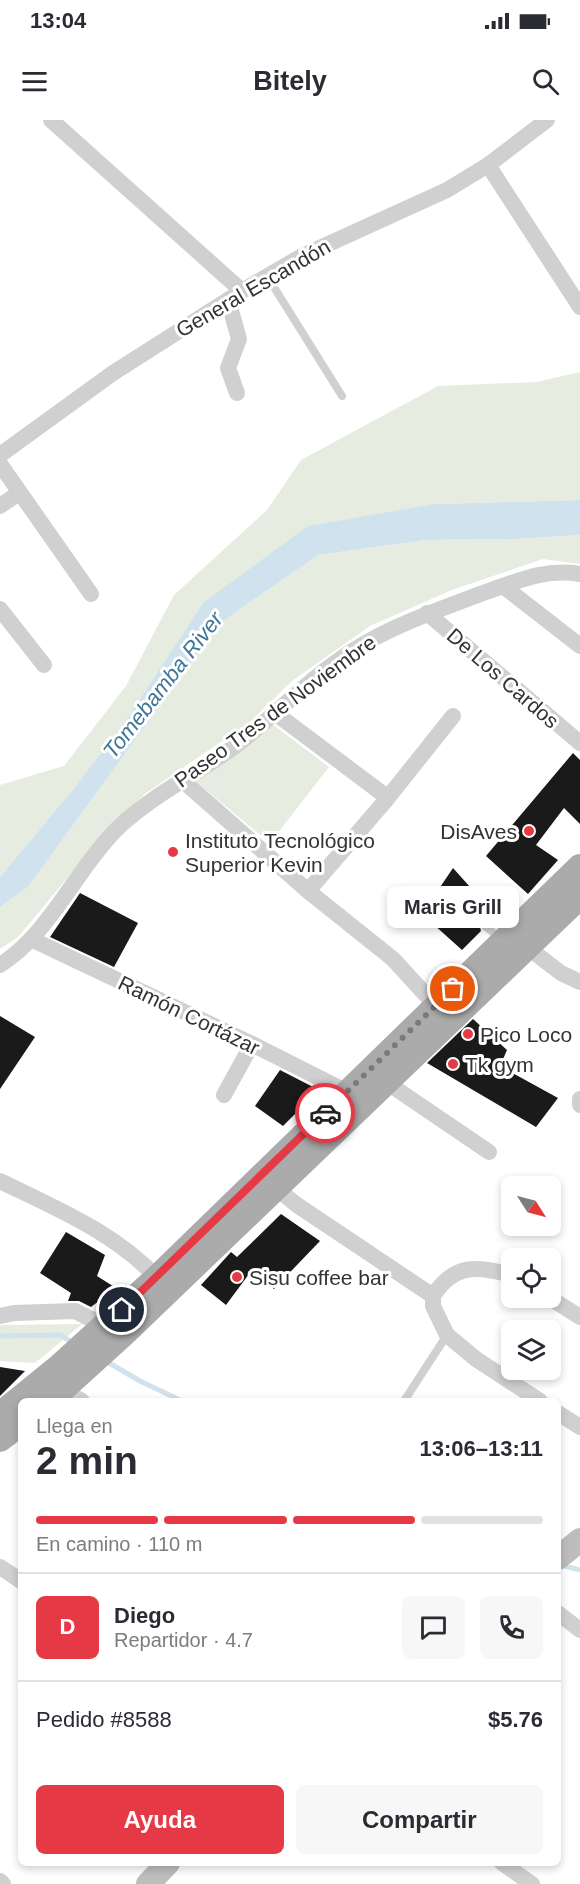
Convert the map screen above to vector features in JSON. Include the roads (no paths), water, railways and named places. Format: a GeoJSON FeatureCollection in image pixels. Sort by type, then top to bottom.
{"type":"FeatureCollection","features":[{"type":"Feature","properties":{"kind":"main road"},"geometry":{"type":"LineString","coordinates":[[41,1398],[65,1388],[157,1278],[580,867]]}},
{"type":"Feature","properties":{"kind":"main road"},"geometry":{"type":"LineString","coordinates":[[114,1330],[276,1188],[386,1082],[505,938],[580,896]]}},
{"type":"Feature","properties":{"kind":"main road"},"geometry":{"type":"LineString","coordinates":[[0,1415],[18,1408]]}},
{"type":"Feature","properties":{"kind":"main road"},"geometry":{"type":"LineString","coordinates":[[0,1439],[18,1425]]}},
{"type":"Feature","properties":{"kind":"street","name":"General Escandón"},"geometry":{"type":"LineString","coordinates":[[0,455],[113,373],[242,291],[302,256],[447,190],[488,165],[547,120]]}},
{"type":"Feature","properties":{"kind":"street"},"geometry":{"type":"LineString","coordinates":[[60,123],[242,291]]}},
{"type":"Feature","properties":{"kind":"street"},"geometry":{"type":"LineString","coordinates":[[488,165],[580,307]]}},
{"type":"Feature","properties":{"kind":"street"},"geometry":{"type":"LineString","coordinates":[[228,300],[239,339],[228,369],[237,393]]}},
{"type":"Feature","properties":{"kind":"street"},"geometry":{"type":"LineString","coordinates":[[0,464],[91,594]]}},
{"type":"Feature","properties":{"kind":"street"},"geometry":{"type":"LineString","coordinates":[[0,506],[19,493]]}},
{"type":"Feature","properties":{"kind":"street","name":"Paseo Tres de Noviembre"},"geometry":{"type":"LineString","coordinates":[[0,964],[17,953],[31,939],[97,852],[121,825],[148,802],[228,751],[331,665],[355,648],[376,635],[427,613],[538,574],[562,572],[580,574]]}},
{"type":"Feature","properties":{"kind":"street"},"geometry":{"type":"LineString","coordinates":[[503,586],[580,646]]}},
{"type":"Feature","properties":{"kind":"street"},"geometry":{"type":"LineString","coordinates":[[0,609],[44,665]]}},
{"type":"Feature","properties":{"kind":"street","name":"De Los Cardos"},"geometry":{"type":"LineString","coordinates":[[427,613],[580,744]]}},
{"type":"Feature","properties":{"kind":"street"},"geometry":{"type":"LineString","coordinates":[[275,713],[383,794],[386,800]]}},
{"type":"Feature","properties":{"kind":"street"},"geometry":{"type":"LineString","coordinates":[[308,891],[386,800],[453,716]]}},
{"type":"Feature","properties":{"kind":"street"},"geometry":{"type":"LineString","coordinates":[[182,780],[308,891],[393,959],[436,1006]]}},
{"type":"Feature","properties":{"kind":"street"},"geometry":{"type":"LineString","coordinates":[[505,938],[561,974],[580,982]]}},
{"type":"Feature","properties":{"kind":"street","name":"Ramón Cortázar"},"geometry":{"type":"LineString","coordinates":[[31,939],[252,1044],[346,1092]]}},
{"type":"Feature","properties":{"kind":"street"},"geometry":{"type":"LineString","coordinates":[[224,1095],[252,1044]]}},
{"type":"Feature","properties":{"kind":"street"},"geometry":{"type":"LineString","coordinates":[[386,1082],[489,1152]]}},
{"type":"Feature","properties":{"kind":"street"},"geometry":{"type":"LineString","coordinates":[[580,1099],[580,1105]]}},
{"type":"Feature","properties":{"kind":"street"},"geometry":{"type":"LineString","coordinates":[[0,1181],[97,1230],[131,1253],[157,1278]]}},
{"type":"Feature","properties":{"kind":"street"},"geometry":{"type":"LineString","coordinates":[[276,1188],[297,1205],[433,1296]]}},
{"type":"Feature","properties":{"kind":"street"},"geometry":{"type":"LineString","coordinates":[[501,1273],[481,1268],[464,1270],[449,1277],[433,1296],[433,1306],[447,1335],[476,1359],[535,1398]]}},
{"type":"Feature","properties":{"kind":"street"},"geometry":{"type":"LineString","coordinates":[[561,1305],[580,1317]]}},
{"type":"Feature","properties":{"kind":"street"},"geometry":{"type":"LineString","coordinates":[[0,1316],[14,1313],[75,1311],[114,1330]]}},
{"type":"Feature","properties":{"kind":"street"},"geometry":{"type":"LineString","coordinates":[[561,1415],[580,1427]]}},
{"type":"Feature","properties":{"kind":"street"},"geometry":{"type":"LineString","coordinates":[[0,1567],[18,1579]]}},
{"type":"Feature","properties":{"kind":"street"},"geometry":{"type":"LineString","coordinates":[[561,1614],[580,1630]]}},
{"type":"Feature","properties":{"kind":"street"},"geometry":{"type":"LineString","coordinates":[[148,1884],[165,1866]]}},
{"type":"Feature","properties":{"kind":"street"},"geometry":{"type":"LineString","coordinates":[[506,1866],[532,1884]]}},
{"type":"Feature","properties":{"kind":"lane"},"geometry":{"type":"LineString","coordinates":[[267,276],[342,396]]}},
{"type":"Feature","properties":{"kind":"lane"},"geometry":{"type":"LineString","coordinates":[[406,1398],[447,1335]]}},
{"type":"Feature","properties":{"kind":"water","name":"Tomebamba River"},"geometry":{"type":"Polygon","coordinates":[[[580,500],[580,535],[515,539],[426,540],[318,555],[220,623],[28,887],[0,907],[0,877],[75,787],[128,717],[203,603],[308,526],[435,504],[580,500]]]}},
{"type":"Feature","properties":{"kind":"waterway"},"geometry":{"type":"LineString","coordinates":[[0,1336],[60,1335],[75,1344]]}},
{"type":"Feature","properties":{"kind":"waterway"},"geometry":{"type":"LineString","coordinates":[[104,1360],[176,1398]]}},
{"type":"Feature","properties":{"kind":"waterway"},"geometry":{"type":"LineString","coordinates":[[561,1565],[580,1570]]}},
{"type":"Feature","properties":{"kind":"place","name":"DisAves"},"geometry":{"type":"Point","coordinates":[529,831]}},
{"type":"Feature","properties":{"kind":"place","name":"Instituto Tecnológico Superior Kevin"},"geometry":{"type":"Point","coordinates":[173,852]}},
{"type":"Feature","properties":{"kind":"place","name":"Maris Grill"},"geometry":{"type":"Point","coordinates":[453,989]}},
{"type":"Feature","properties":{"kind":"place","name":"Pico Loco"},"geometry":{"type":"Point","coordinates":[468,1034]}},
{"type":"Feature","properties":{"kind":"place","name":"Tk gym"},"geometry":{"type":"Point","coordinates":[453,1064]}},
{"type":"Feature","properties":{"kind":"place","name":"Sisu coffee bar"},"geometry":{"type":"Point","coordinates":[237,1277]}}]}
